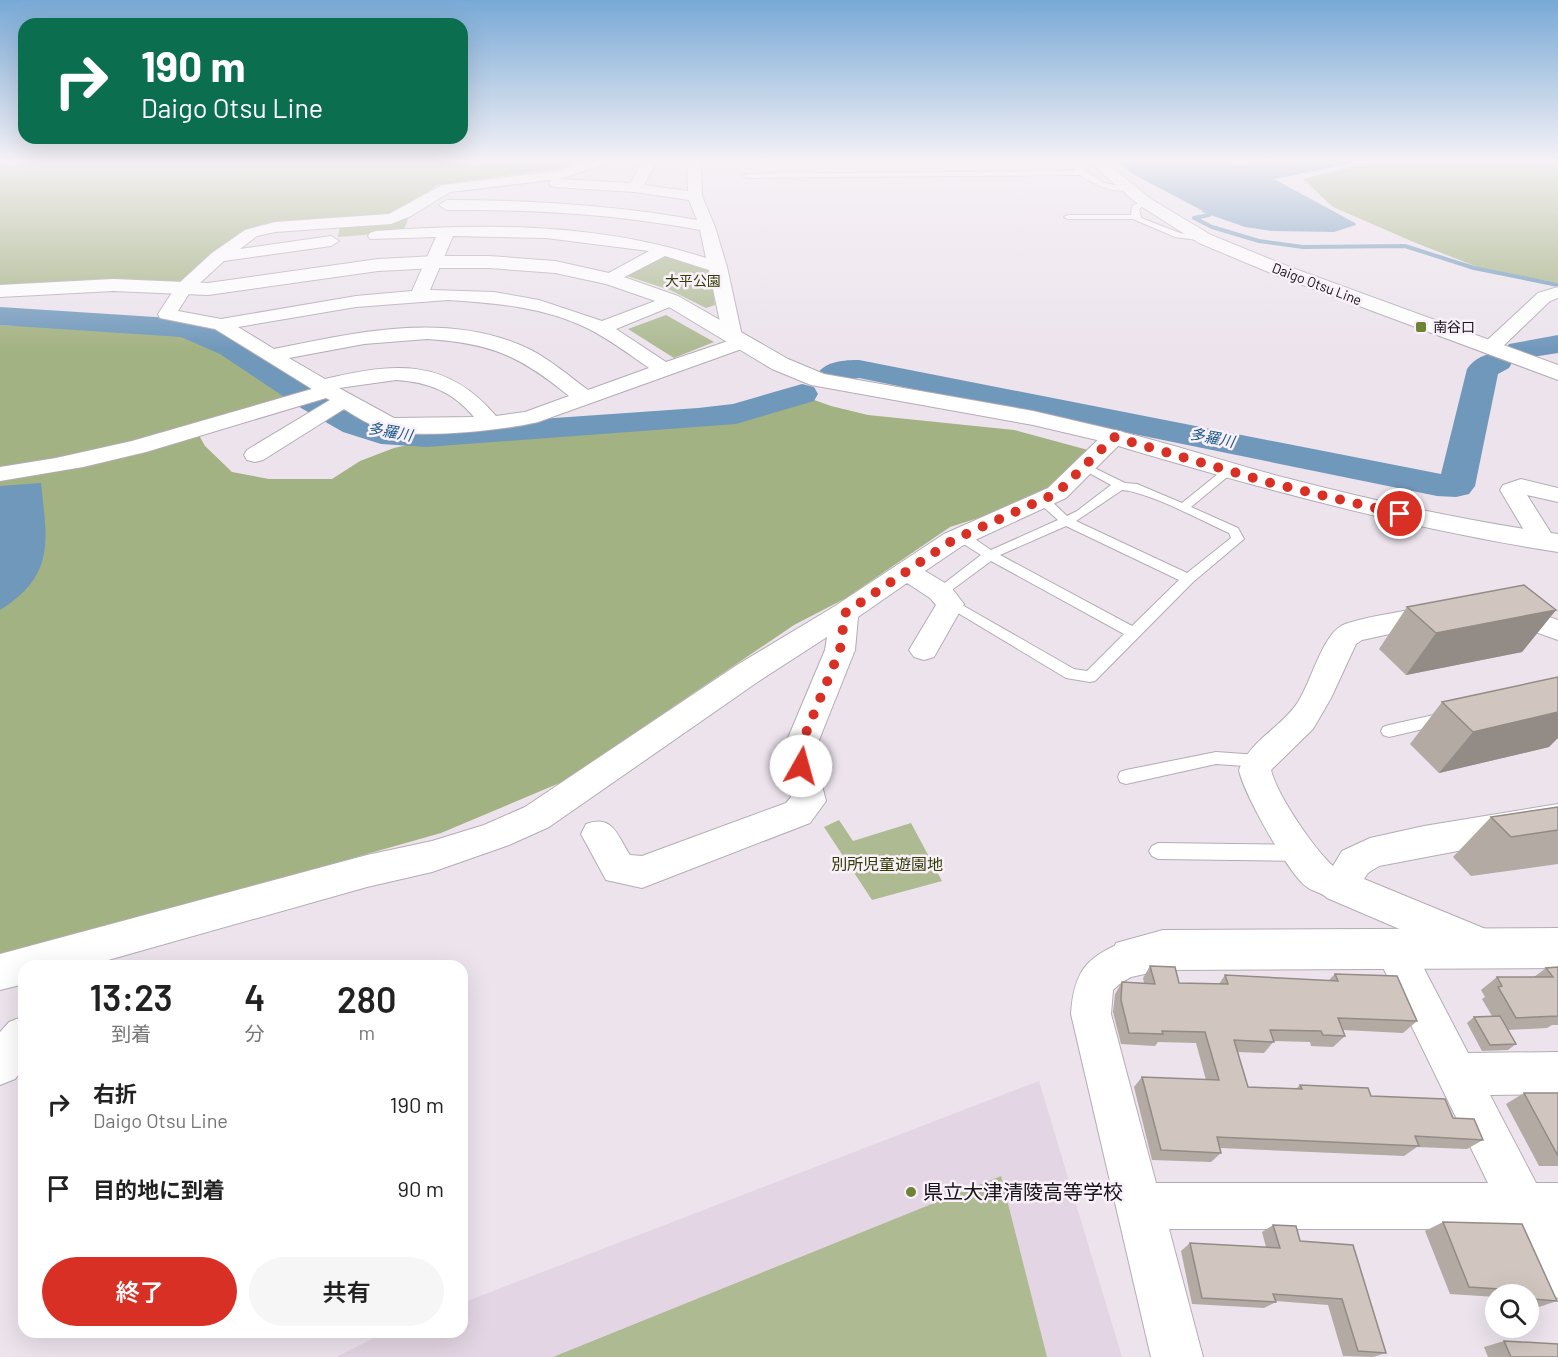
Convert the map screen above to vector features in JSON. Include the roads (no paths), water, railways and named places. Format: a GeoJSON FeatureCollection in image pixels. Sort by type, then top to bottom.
{"type":"FeatureCollection","features":[{"type":"Feature","properties":{"kind":"street"},"geometry":{"type":"LineString","coordinates":[[344,223],[262,229],[241,239],[183,289],[167,314],[221,325],[389,424],[410,426],[491,423],[530,417],[664,370],[738,339]]}},
{"type":"Feature","properties":{"kind":"street"},"geometry":{"type":"LineString","coordinates":[[507,231],[512,223]]}},
{"type":"Feature","properties":{"kind":"street"},"geometry":{"type":"LineString","coordinates":[[687,223],[707,227]]}},
{"type":"Feature","properties":{"kind":"street"},"geometry":{"type":"LineString","coordinates":[[706,223],[718,267],[723,299],[738,339]]}},
{"type":"Feature","properties":{"kind":"street","name":"Daigo Otsu Line"},"geometry":{"type":"LineString","coordinates":[[1171,223],[1280,270],[1558,373]]}},
{"type":"Feature","properties":{"kind":"street"},"geometry":{"type":"LineString","coordinates":[[218,257],[353,238],[447,231],[507,231],[593,237],[663,250],[718,267]]}},
{"type":"Feature","properties":{"kind":"street"},"geometry":{"type":"LineString","coordinates":[[419,296],[447,231]]}},
{"type":"Feature","properties":{"kind":"street"},"geometry":{"type":"LineString","coordinates":[[611,279],[663,250]]}},
{"type":"Feature","properties":{"kind":"street"},"geometry":{"type":"LineString","coordinates":[[0,291],[113,285],[183,289],[234,287],[355,268],[436,261],[522,264],[575,271],[611,279],[671,300],[780,364],[819,380],[1033,418],[1114,437],[1227,471],[1356,504],[1550,542]]}},
{"type":"Feature","properties":{"kind":"street"},"geometry":{"type":"LineString","coordinates":[[1490,348],[1518,325],[1544,297],[1558,292]]}},
{"type":"Feature","properties":{"kind":"street"},"geometry":{"type":"LineString","coordinates":[[221,325],[349,303],[419,296],[474,297],[515,302],[559,312],[601,328],[664,370]]}},
{"type":"Feature","properties":{"kind":"street"},"geometry":{"type":"LineString","coordinates":[[445,334],[474,297]]}},
{"type":"Feature","properties":{"kind":"street"},"geometry":{"type":"LineString","coordinates":[[697,314],[716,313],[723,299]]}},
{"type":"Feature","properties":{"kind":"street"},"geometry":{"type":"LineString","coordinates":[[601,328],[671,300]]}},
{"type":"Feature","properties":{"kind":"street"},"geometry":{"type":"LineString","coordinates":[[273,355],[373,337],[445,334],[494,343],[516,350],[536,360],[585,398]]}},
{"type":"Feature","properties":{"kind":"street"},"geometry":{"type":"LineString","coordinates":[[0,474],[57,467],[176,437],[332,392],[379,375],[424,377],[449,385],[465,395],[491,423]]}},
{"type":"Feature","properties":{"kind":"street"},"geometry":{"type":"LineString","coordinates":[[255,455],[332,392]]}},
{"type":"Feature","properties":{"kind":"street"},"geometry":{"type":"LineString","coordinates":[[54,960],[367,871],[410,864],[513,829],[537,817],[739,679],[962,536],[1057,493],[1114,437]]}},
{"type":"Feature","properties":{"kind":"street"},"geometry":{"type":"LineString","coordinates":[[1550,542],[1512,490],[1521,486],[1558,495]]}},
{"type":"Feature","properties":{"kind":"street"},"geometry":{"type":"LineString","coordinates":[[908,572],[945,598],[924,650]]}},
{"type":"Feature","properties":{"kind":"street"},"geometry":{"type":"LineString","coordinates":[[1487,948],[1340,887],[1319,876],[1301,853],[1260,786],[1255,770],[1259,761],[1293,731],[1305,716],[1344,638],[1353,632],[1471,608],[1517,614],[1558,630]]}},
{"type":"Feature","properties":{"kind":"street"},"geometry":{"type":"LineString","coordinates":[[598,834],[619,869],[642,872],[798,813],[809,801],[801,766],[801,745],[840,650],[845,613]]}},
{"type":"Feature","properties":{"kind":"street"},"geometry":{"type":"LineString","coordinates":[[1340,887],[1355,862],[1370,853],[1424,841],[1558,818]]}},
{"type":"Feature","properties":{"kind":"street"},"geometry":{"type":"LineString","coordinates":[[1177,1357],[1091,1014],[1092,987],[1108,968],[1131,957],[1163,950],[1558,948]]}},
{"type":"Feature","properties":{"kind":"street"},"geometry":{"type":"LineString","coordinates":[[1393,949],[1456,1074],[1541,1206],[1558,1274]]}},
{"type":"Feature","properties":{"kind":"street"},"geometry":{"type":"LineString","coordinates":[[0,972],[18,968]]}},
{"type":"Feature","properties":{"kind":"street"},"geometry":{"type":"LineString","coordinates":[[0,1064],[18,1043]]}},
{"type":"Feature","properties":{"kind":"street"},"geometry":{"type":"LineString","coordinates":[[1456,1074],[1558,1073]]}},
{"type":"Feature","properties":{"kind":"street"},"geometry":{"type":"LineString","coordinates":[[1140,1206],[1541,1206]]}},
{"type":"Feature","properties":{"kind":"lane"},"geometry":{"type":"LineString","coordinates":[[1086,467],[1122,486]]}},
{"type":"Feature","properties":{"kind":"lane"},"geometry":{"type":"LineString","coordinates":[[1183,508],[1227,471]]}},
{"type":"Feature","properties":{"kind":"lane"},"geometry":{"type":"LineString","coordinates":[[1133,487],[1183,508],[1234,531],[1238,539],[1188,579],[1090,677],[1071,674],[945,598],[990,555],[1082,514],[1114,488],[1133,487]]}},
{"type":"Feature","properties":{"kind":"lane"},"geometry":{"type":"LineString","coordinates":[[1042,499],[1066,521],[1188,579]]}},
{"type":"Feature","properties":{"kind":"lane"},"geometry":{"type":"LineString","coordinates":[[962,536],[990,555],[1133,633]]}},
{"type":"Feature","properties":{"kind":"lane"},"geometry":{"type":"LineString","coordinates":[[1389,731],[1457,716]]}},
{"type":"Feature","properties":{"kind":"lane"},"geometry":{"type":"LineString","coordinates":[[1126,777],[1216,758],[1259,761]]}},
{"type":"Feature","properties":{"kind":"lane"},"geometry":{"type":"LineString","coordinates":[[1158,851],[1301,853]]}},
{"type":"Feature","properties":{"kind":"water"},"geometry":{"type":"Polygon","coordinates":[[[1234,223],[1356,225],[1334,232],[1272,231],[1234,223]]]}},
{"type":"Feature","properties":{"kind":"water"},"geometry":{"type":"Polygon","coordinates":[[[41,483],[45,522],[44,555],[31,583],[18,597],[0,610],[0,486],[41,483]]]}},
{"type":"Feature","properties":{"kind":"waterway"},"geometry":{"type":"LineString","coordinates":[[1205,223],[1259,241],[1303,247],[1405,246],[1474,268],[1558,285]]}},
{"type":"Feature","properties":{"kind":"waterway","name":"多羅川"},"geometry":{"type":"LineString","coordinates":[[0,316],[186,328],[209,337],[251,360],[333,414],[363,429],[399,436],[427,437],[698,418],[736,414],[802,394]]}},
{"type":"Feature","properties":{"kind":"waterway","name":"多羅川"},"geometry":{"type":"LineString","coordinates":[[1520,350],[1558,344]]}},
{"type":"Feature","properties":{"kind":"waterway","name":"多羅川"},"geometry":{"type":"LineString","coordinates":[[833,374],[847,369],[859,369],[1437,485],[1456,486],[1483,369],[1498,361]]}},
{"type":"Feature","properties":{"kind":"place","name":"南谷口"},"geometry":{"type":"Point","coordinates":[1421,327]}},
{"type":"Feature","properties":{"kind":"place","name":"県立大津清陵高等学校"},"geometry":{"type":"Point","coordinates":[911,1192]}},
{"type":"Feature","properties":{"kind":"park label","name":"大平公園"},"geometry":{"type":"Point","coordinates":[693,281]}},
{"type":"Feature","properties":{"kind":"park label","name":"別所児童遊園地"},"geometry":{"type":"Point","coordinates":[887,864]}}]}
